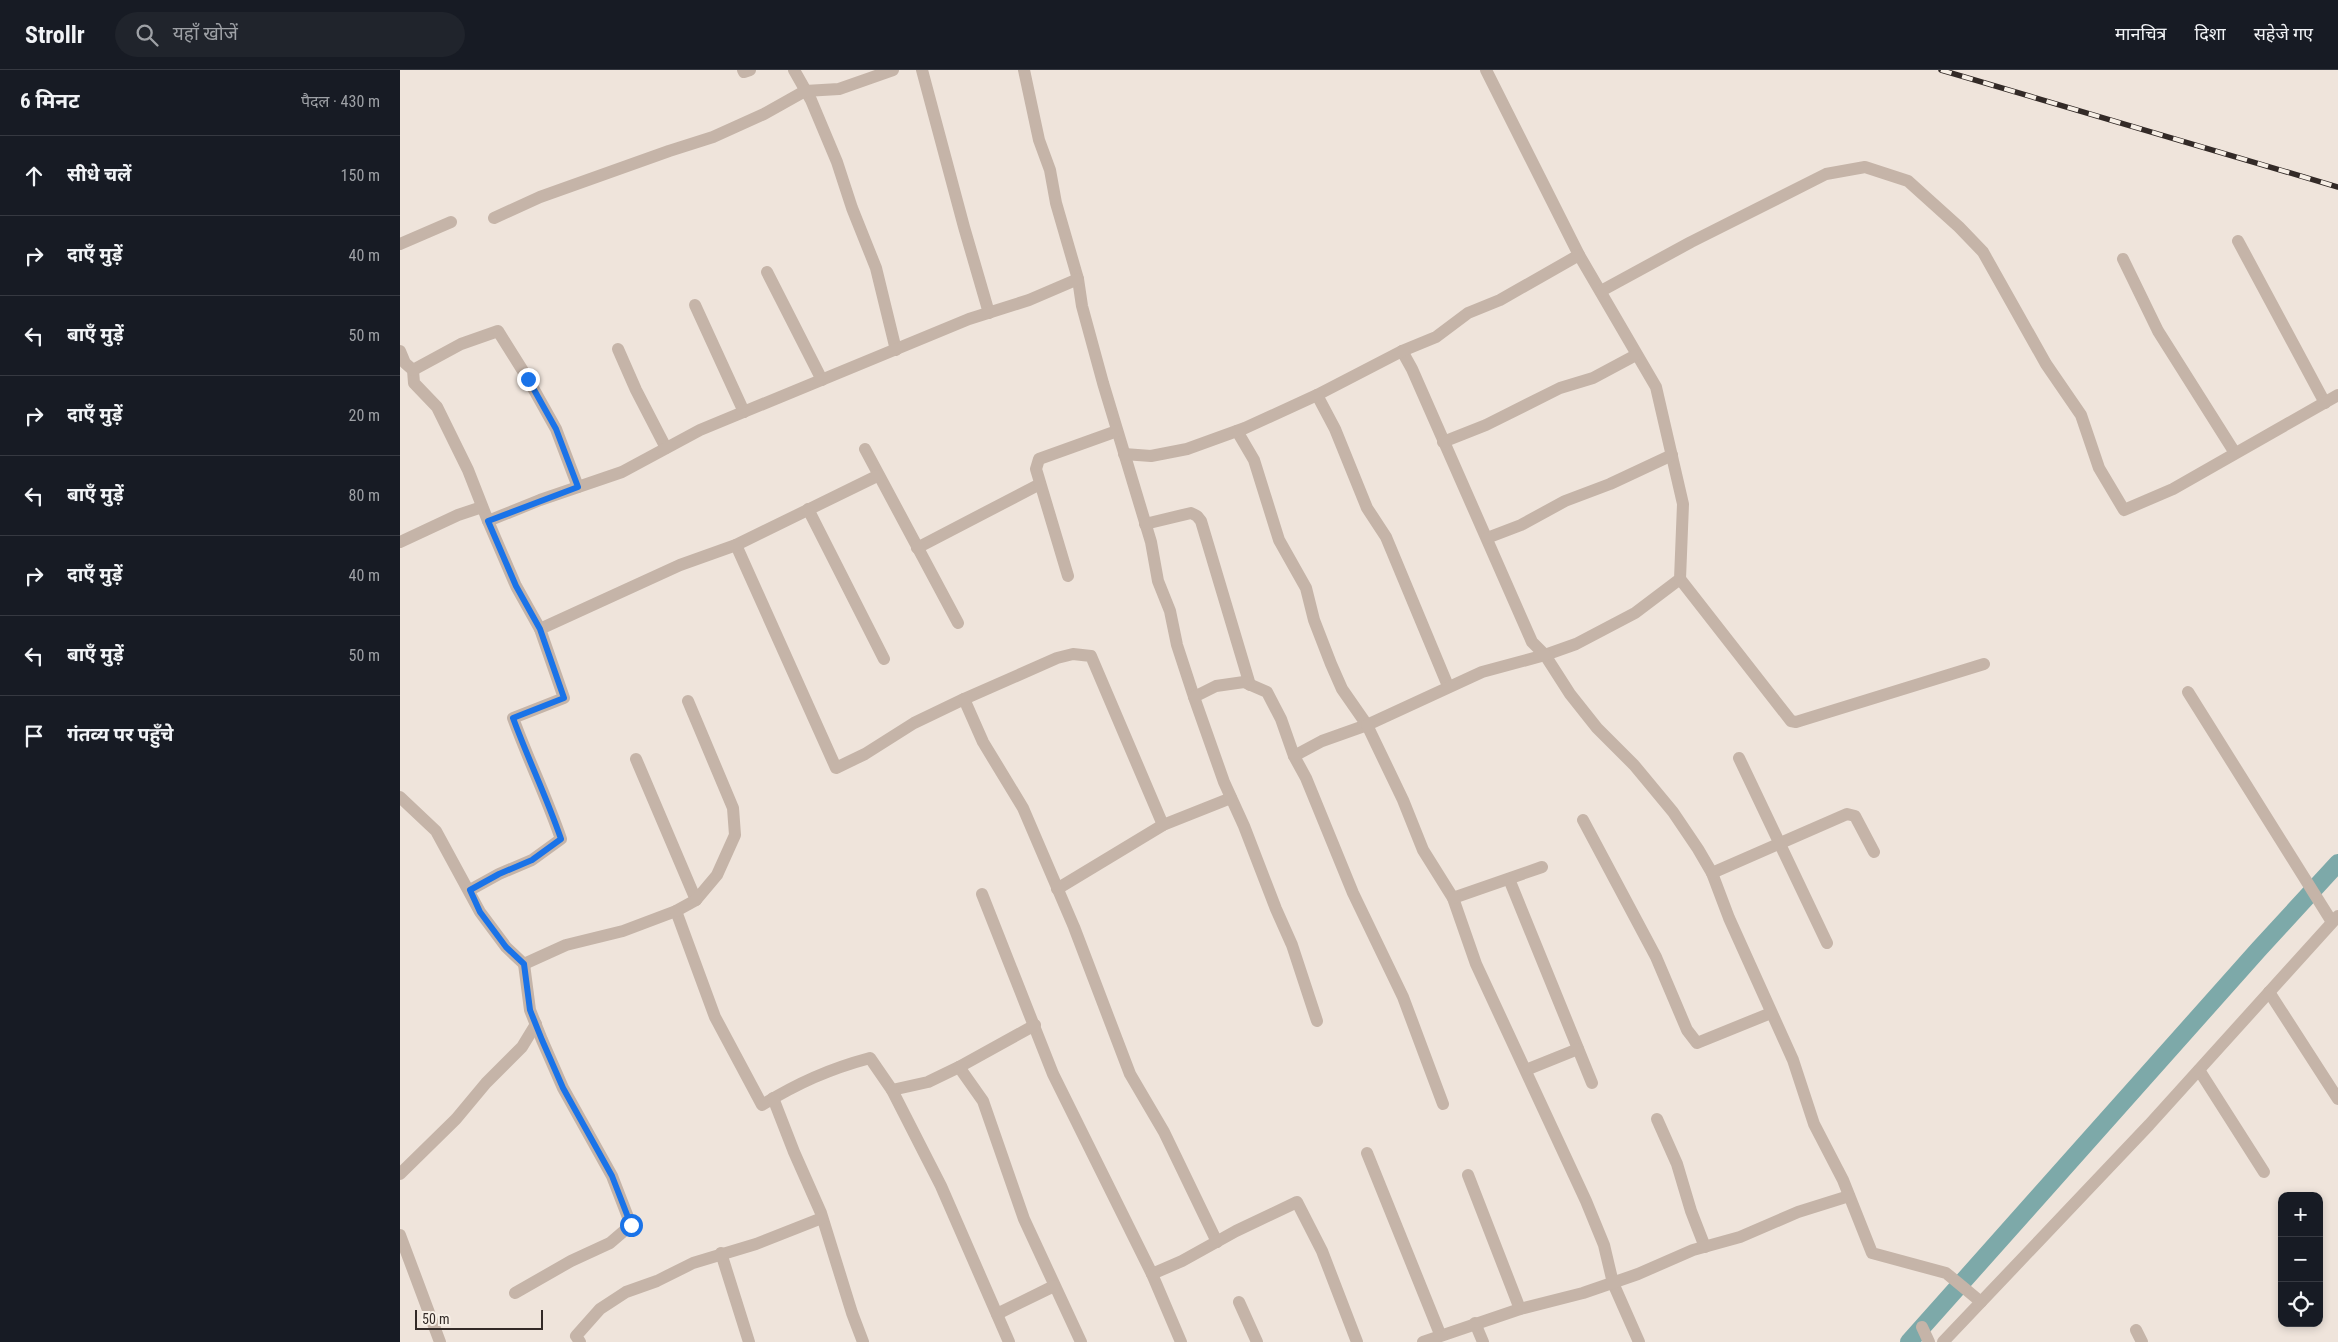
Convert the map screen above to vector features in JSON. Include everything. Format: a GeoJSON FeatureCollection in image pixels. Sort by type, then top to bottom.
{"type":"FeatureCollection","features":[{"type":"Feature","properties":{"kind":"street"},"geometry":{"type":"LineString","coordinates":[[743,70],[744,72],[750,70]]}},
{"type":"Feature","properties":{"kind":"street"},"geometry":{"type":"LineString","coordinates":[[794,70],[837,162],[852,208],[876,268],[896,350]]}},
{"type":"Feature","properties":{"kind":"street"},"geometry":{"type":"LineString","coordinates":[[494,218],[540,197],[713,137],[764,114],[805,91],[839,89],[893,70]]}},
{"type":"Feature","properties":{"kind":"street"},"geometry":{"type":"LineString","coordinates":[[922,70],[964,227],[990,313]]}},
{"type":"Feature","properties":{"kind":"street"},"geometry":{"type":"LineString","coordinates":[[1024,70],[1039,140],[1050,170],[1056,202],[1078,279],[1082,306],[1145,524],[1158,581],[1170,610],[1177,645],[1210,745],[1292,945],[1317,1021]]}},
{"type":"Feature","properties":{"kind":"street"},"geometry":{"type":"LineString","coordinates":[[1486,70],[1579,255],[1656,387],[1683,504],[1680,579],[1791,721],[1796,722],[1984,664]]}},
{"type":"Feature","properties":{"kind":"street"},"geometry":{"type":"LineString","coordinates":[[1600,291],[1699,238],[1826,174],[1865,168],[1908,181],[1959,227],[1983,252],[2046,364],[2082,415],[2099,468],[2124,510],[2173,488],[2338,395]]}},
{"type":"Feature","properties":{"kind":"street"},"geometry":{"type":"LineString","coordinates":[[400,244],[451,222]]}},
{"type":"Feature","properties":{"kind":"street"},"geometry":{"type":"LineString","coordinates":[[2238,241],[2325,403]]}},
{"type":"Feature","properties":{"kind":"street"},"geometry":{"type":"LineString","coordinates":[[1124,454],[1151,456],[1187,448],[1238,431],[1318,395],[1402,351],[1436,337],[1468,313],[1500,300],[1579,255]]}},
{"type":"Feature","properties":{"kind":"street"},"geometry":{"type":"LineString","coordinates":[[2123,259],[2158,331],[2235,452]]}},
{"type":"Feature","properties":{"kind":"street"},"geometry":{"type":"LineString","coordinates":[[767,272],[822,380]]}},
{"type":"Feature","properties":{"kind":"street"},"geometry":{"type":"LineString","coordinates":[[488,521],[622,472],[700,430],[896,350],[990,313],[1029,300],[1078,279]]}},
{"type":"Feature","properties":{"kind":"street"},"geometry":{"type":"LineString","coordinates":[[695,305],[744,412]]}},
{"type":"Feature","properties":{"kind":"street"},"geometry":{"type":"LineString","coordinates":[[413,370],[461,344],[498,332],[528,379],[556,429],[578,487]]}},
{"type":"Feature","properties":{"kind":"street"},"geometry":{"type":"LineString","coordinates":[[618,349],[636,390],[666,448]]}},
{"type":"Feature","properties":{"kind":"street"},"geometry":{"type":"LineString","coordinates":[[400,351],[405,363],[413,370],[414,383],[437,407],[468,470],[516,586],[540,629],[564,698],[513,718],[523,746],[537,773],[561,839],[532,860],[499,874],[470,890]]}},
{"type":"Feature","properties":{"kind":"street"},"geometry":{"type":"LineString","coordinates":[[1402,351],[1532,642],[1545,655],[1570,694],[1597,728],[1634,765],[1673,812],[1712,873],[1771,1013],[1793,1060],[1814,1124],[1843,1180],[1872,1253],[1946,1273],[1980,1302]]}},
{"type":"Feature","properties":{"kind":"street"},"geometry":{"type":"LineString","coordinates":[[1443,442],[1486,426],[1560,388],[1594,378],[1636,355]]}},
{"type":"Feature","properties":{"kind":"street"},"geometry":{"type":"LineString","coordinates":[[1318,395],[1335,429],[1367,508],[1386,537],[1448,686]]}},
{"type":"Feature","properties":{"kind":"street"},"geometry":{"type":"LineString","coordinates":[[1068,576],[1036,469],[1039,459],[1117,431]]}},
{"type":"Feature","properties":{"kind":"street"},"geometry":{"type":"LineString","coordinates":[[1238,431],[1254,460],[1279,540],[1306,588],[1314,620],[1342,689],[1367,725],[1404,800],[1423,850],[1453,898],[1476,964],[1565,1153],[1604,1245],[1613,1283],[1639,1342]]}},
{"type":"Feature","properties":{"kind":"street"},"geometry":{"type":"LineString","coordinates":[[865,449],[877,476],[958,624]]}},
{"type":"Feature","properties":{"kind":"street"},"geometry":{"type":"LineString","coordinates":[[1487,538],[1521,526],[1565,502],[1610,484],[1672,455]]}},
{"type":"Feature","properties":{"kind":"street"},"geometry":{"type":"LineString","coordinates":[[540,629],[680,565],[736,545],[877,476]]}},
{"type":"Feature","properties":{"kind":"street"},"geometry":{"type":"LineString","coordinates":[[917,548],[1040,484]]}},
{"type":"Feature","properties":{"kind":"street"},"geometry":{"type":"LineString","coordinates":[[400,542],[458,515],[482,507]]}},
{"type":"Feature","properties":{"kind":"street"},"geometry":{"type":"LineString","coordinates":[[808,509],[884,659]]}},
{"type":"Feature","properties":{"kind":"street"},"geometry":{"type":"LineString","coordinates":[[1145,524],[1190,513],[1197,516],[1201,521],[1250,685]]}},
{"type":"Feature","properties":{"kind":"street"},"geometry":{"type":"LineString","coordinates":[[736,545],[836,768],[864,754],[914,723],[1057,658],[1072,654],[1091,656],[1163,825]]}},
{"type":"Feature","properties":{"kind":"street"},"geometry":{"type":"LineString","coordinates":[[1294,756],[1322,741],[1367,725],[1448,686],[1482,672],[1545,655],[1576,644],[1635,613],[1680,579]]}},
{"type":"Feature","properties":{"kind":"street"},"geometry":{"type":"LineString","coordinates":[[1194,697],[1216,686],[1244,682],[1267,692],[1281,719],[1294,756],[1306,778],[1354,893],[1403,997],[1443,1104]]}},
{"type":"Feature","properties":{"kind":"street"},"geometry":{"type":"LineString","coordinates":[[1943,1342],[2199,1070],[2335,919],[2188,692]]}},
{"type":"Feature","properties":{"kind":"street"},"geometry":{"type":"LineString","coordinates":[[964,699],[984,742],[1023,808],[1130,1074],[1164,1132],[1217,1242]]}},
{"type":"Feature","properties":{"kind":"street"},"geometry":{"type":"LineString","coordinates":[[524,964],[566,945],[624,931],[676,912],[696,900],[717,875],[735,835],[733,808],[688,701]]}},
{"type":"Feature","properties":{"kind":"street"},"geometry":{"type":"LineString","coordinates":[[636,758],[696,900]]}},
{"type":"Feature","properties":{"kind":"street"},"geometry":{"type":"LineString","coordinates":[[1739,758],[1828,943]]}},
{"type":"Feature","properties":{"kind":"street"},"geometry":{"type":"LineString","coordinates":[[400,797],[436,831],[470,890],[480,912],[506,947],[524,964],[530,1010],[563,1088],[612,1176],[631,1225],[610,1243],[571,1261],[515,1292]]}},
{"type":"Feature","properties":{"kind":"street"},"geometry":{"type":"LineString","coordinates":[[1057,889],[1163,825],[1231,798]]}},
{"type":"Feature","properties":{"kind":"street"},"geometry":{"type":"LineString","coordinates":[[1712,873],[1847,814],[1855,816],[1874,852]]}},
{"type":"Feature","properties":{"kind":"street"},"geometry":{"type":"LineString","coordinates":[[1583,820],[1656,957],[1687,1030],[1696,1043],[1771,1013]]}},
{"type":"Feature","properties":{"kind":"street"},"geometry":{"type":"LineString","coordinates":[[1453,898],[1542,867]]}},
{"type":"Feature","properties":{"kind":"street"},"geometry":{"type":"LineString","coordinates":[[1509,879],[1592,1083]]}},
{"type":"Feature","properties":{"kind":"street"},"geometry":{"type":"LineString","coordinates":[[982,894],[1053,1074],[1152,1274],[1181,1342]]}},
{"type":"Feature","properties":{"kind":"street"},"geometry":{"type":"LineString","coordinates":[[676,912],[715,1017],[762,1105],[799,1083],[840,1066],[870,1058],[892,1090],[941,1186],[1009,1342]]}},
{"type":"Feature","properties":{"kind":"street"},"geometry":{"type":"LineString","coordinates":[[2269,992],[2338,1100]]}},
{"type":"Feature","properties":{"kind":"street"},"geometry":{"type":"LineString","coordinates":[[400,1174],[456,1119],[486,1083],[522,1047],[536,1024]]}},
{"type":"Feature","properties":{"kind":"street"},"geometry":{"type":"LineString","coordinates":[[892,1090],[928,1082],[960,1067],[1035,1026]]}},
{"type":"Feature","properties":{"kind":"street"},"geometry":{"type":"LineString","coordinates":[[1526,1070],[1578,1049]]}},
{"type":"Feature","properties":{"kind":"street"},"geometry":{"type":"LineString","coordinates":[[960,1067],[983,1101],[1024,1218],[1081,1342]]}},
{"type":"Feature","properties":{"kind":"street"},"geometry":{"type":"LineString","coordinates":[[2199,1070],[2264,1172]]}},
{"type":"Feature","properties":{"kind":"street"},"geometry":{"type":"LineString","coordinates":[[773,1098],[822,1218],[863,1342]]}},
{"type":"Feature","properties":{"kind":"street"},"geometry":{"type":"LineString","coordinates":[[1657,1119],[1677,1164],[1691,1211],[1705,1247]]}},
{"type":"Feature","properties":{"kind":"street"},"geometry":{"type":"LineString","coordinates":[[1367,1153],[1440,1334]]}},
{"type":"Feature","properties":{"kind":"street"},"geometry":{"type":"LineString","coordinates":[[1468,1175],[1520,1309]]}},
{"type":"Feature","properties":{"kind":"street"},"geometry":{"type":"LineString","coordinates":[[1423,1342],[1440,1334],[1520,1309],[1583,1293],[1613,1283],[1705,1247],[1740,1237],[1798,1212],[1849,1196]]}},
{"type":"Feature","properties":{"kind":"street"},"geometry":{"type":"LineString","coordinates":[[1152,1274],[1297,1202],[1322,1251],[1357,1342]]}},
{"type":"Feature","properties":{"kind":"street"},"geometry":{"type":"LineString","coordinates":[[580,1342],[576,1336],[600,1309],[626,1292],[721,1253],[756,1244],[822,1218]]}},
{"type":"Feature","properties":{"kind":"street"},"geometry":{"type":"LineString","coordinates":[[400,1235],[440,1342]]}},
{"type":"Feature","properties":{"kind":"street"},"geometry":{"type":"LineString","coordinates":[[721,1253],[749,1342]]}},
{"type":"Feature","properties":{"kind":"street"},"geometry":{"type":"LineString","coordinates":[[997,1314],[1054,1286]]}},
{"type":"Feature","properties":{"kind":"street"},"geometry":{"type":"LineString","coordinates":[[1239,1302],[1257,1342]]}},
{"type":"Feature","properties":{"kind":"street"},"geometry":{"type":"LineString","coordinates":[[1474,1324],[1483,1342]]}},
{"type":"Feature","properties":{"kind":"street"},"geometry":{"type":"LineString","coordinates":[[1922,1327],[1929,1342]]}},
{"type":"Feature","properties":{"kind":"waterway"},"geometry":{"type":"LineString","coordinates":[[1909,1342],[2338,863]]}},
{"type":"Feature","properties":{"kind":"railway"},"geometry":{"type":"LineString","coordinates":[[1941,70],[2338,187]]}},
{"type":"Feature","properties":{"kind":"route"},"geometry":{"type":"LineString","coordinates":[[528,379],[556,429],[578,487],[488,521],[516,586],[540,629],[564,698],[513,718],[523,746],[537,773],[561,839],[532,860],[499,874],[470,890],[480,912],[506,947],[524,964],[530,1010],[542,1040],[563,1088],[612,1176],[631,1225]]}}]}
